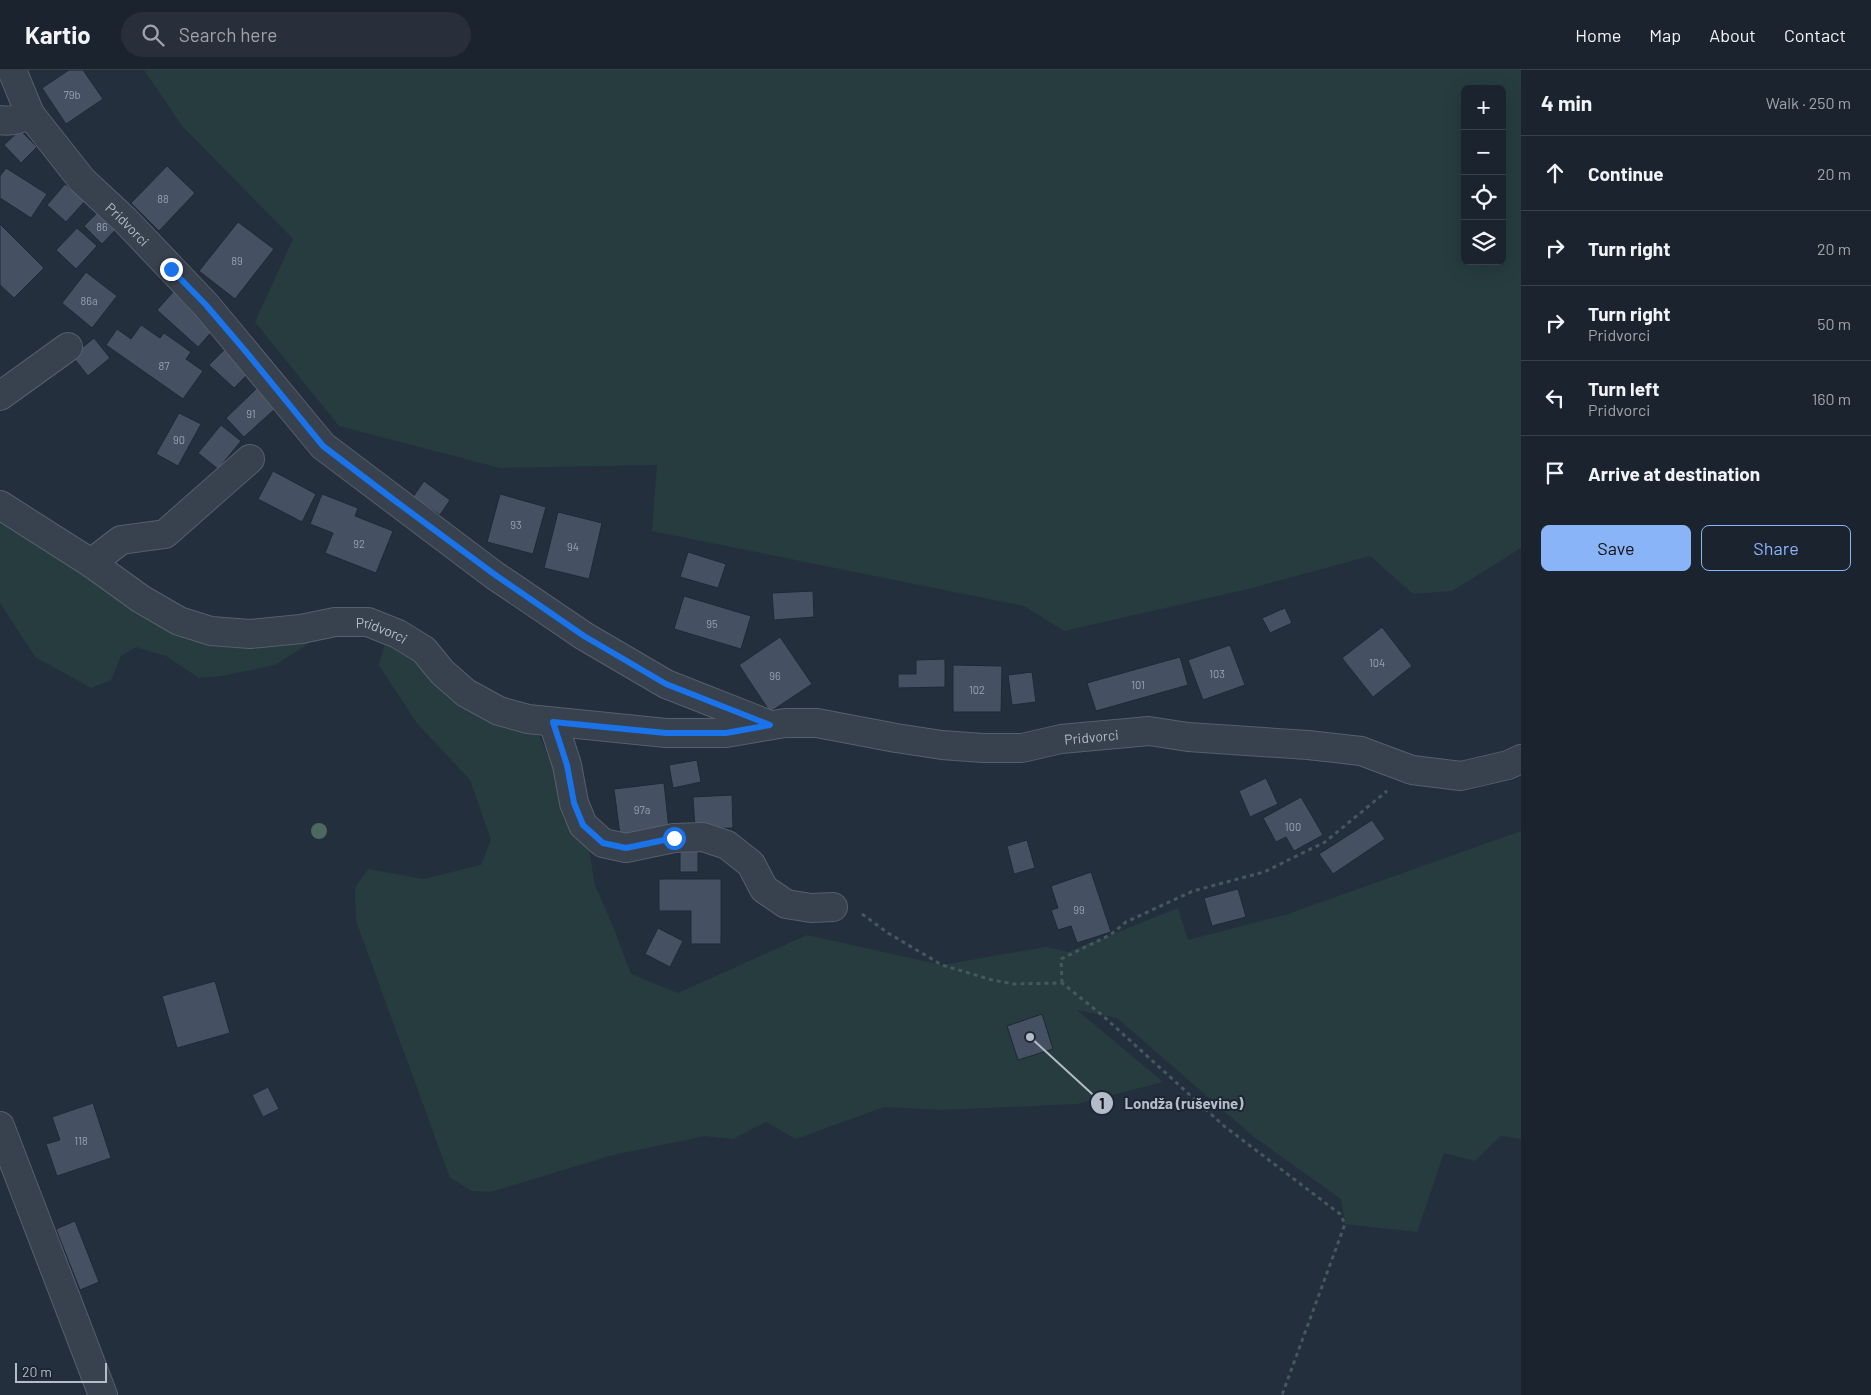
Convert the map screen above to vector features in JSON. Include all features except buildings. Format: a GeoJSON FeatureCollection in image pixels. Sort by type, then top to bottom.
{"type":"FeatureCollection","features":[{"type":"Feature","properties":{"kind":"street","name":"Pridvorci"},"geometry":{"type":"LineString","coordinates":[[12,70],[30,114],[82,180],[126,221],[206,305],[323,446],[486,569],[584,636],[666,684],[770,725]]}},
{"type":"Feature","properties":{"kind":"street"},"geometry":{"type":"LineString","coordinates":[[0,120],[21,119],[30,114]]}},
{"type":"Feature","properties":{"kind":"street"},"geometry":{"type":"LineString","coordinates":[[0,396],[68,347]]}},
{"type":"Feature","properties":{"kind":"street"},"geometry":{"type":"LineString","coordinates":[[91,563],[121,540],[165,534],[250,459]]}},
{"type":"Feature","properties":{"kind":"street","name":"Pridvorci"},"geometry":{"type":"LineString","coordinates":[[0,505],[91,563],[141,599],[179,621],[211,631],[250,634],[301,629],[335,622],[368,622],[398,634],[424,650],[442,672],[466,693],[499,711],[528,719],[666,733],[726,733],[785,723],[816,723],[942,745],[983,748],[1022,748],[1061,739],[1149,730],[1188,737],[1308,744],[1361,751],[1412,770],[1461,776],[1508,765],[1521,759]]}},
{"type":"Feature","properties":{"kind":"street"},"geometry":{"type":"LineString","coordinates":[[553,722],[567,765],[574,803],[583,825],[603,843],[626,848],[674,838],[703,837],[726,844],[751,864],[764,889],[786,904],[811,908],[833,907]]}},
{"type":"Feature","properties":{"kind":"street"},"geometry":{"type":"LineString","coordinates":[[0,1126],[103,1395]]}},
{"type":"Feature","properties":{"kind":"path"},"geometry":{"type":"LineString","coordinates":[[1062,983],[1061,959],[1110,935],[1126,922],[1193,891],[1264,872],[1325,842],[1412,770]]}},
{"type":"Feature","properties":{"kind":"path"},"geometry":{"type":"LineString","coordinates":[[833,907],[860,912],[888,933],[942,965],[992,980],[1014,984],[1062,983],[1102,1015],[1224,1126],[1340,1214],[1345,1224],[1282,1395]]}},
{"type":"Feature","properties":{"kind":"green space"},"geometry":{"type":"Polygon","coordinates":[[[144,70],[1521,70],[1521,548],[1452,591],[1413,594],[1370,556],[1248,589],[1064,631],[1024,606],[652,531],[657,465],[500,468],[339,426],[255,322],[293,239],[183,127],[144,70]]]}},
{"type":"Feature","properties":{"kind":"green space"},"geometry":{"type":"Polygon","coordinates":[[[0,518],[72,565],[140,616],[183,637],[217,645],[319,637],[275,665],[222,676],[199,678],[166,656],[136,647],[121,656],[111,680],[91,688],[35,657],[0,603],[0,518]]]}},
{"type":"Feature","properties":{"kind":"green space"},"geometry":{"type":"Polygon","coordinates":[[[386,640],[537,730],[556,774],[564,821],[589,850],[595,885],[631,974],[678,993],[807,935],[942,965],[1046,947],[1068,952],[1178,908],[1188,940],[1285,915],[1521,831],[1521,1139],[1501,1136],[1475,1161],[1444,1153],[1417,1232],[1345,1224],[1341,1199],[1254,1137],[1117,1018],[1077,1010],[1163,1082],[1077,1104],[941,1110],[884,1107],[796,1139],[766,1122],[733,1139],[705,1136],[613,1155],[491,1192],[472,1191],[450,1178],[356,921],[355,888],[368,869],[423,879],[481,865],[491,840],[470,780],[416,722],[379,665],[386,640]]]}},
{"type":"Feature","properties":{"kind":"place","name":"Londža (ruševine)"},"geometry":{"type":"Point","coordinates":[1030,1037]}},
{"type":"Feature","properties":{"kind":"route"},"geometry":{"type":"LineString","coordinates":[[171,269],[206,305],[323,446],[494,574],[584,636],[666,684],[770,725],[726,733],[666,733],[553,722],[567,765],[574,803],[583,825],[603,843],[626,848],[674,838]]}}]}
